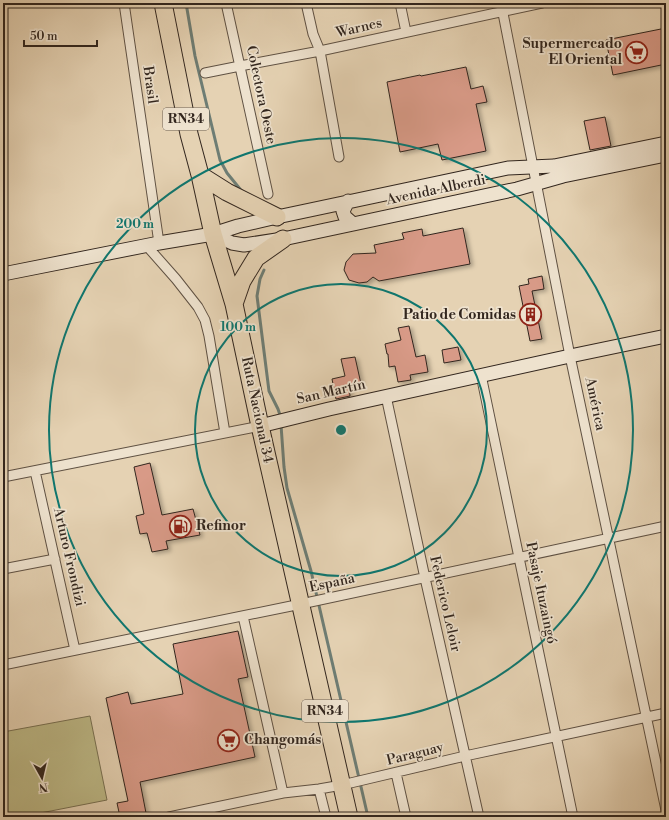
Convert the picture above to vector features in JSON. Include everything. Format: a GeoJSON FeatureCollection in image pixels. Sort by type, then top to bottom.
{"type":"FeatureCollection","features":[{"type":"Feature","properties":{"kind":"highway","name":"Ruta Nacional 34"},"geometry":{"type":"LineString","coordinates":[[163,3],[189,134],[213,234],[234,304],[260,426],[354,782],[349,817]]}},
{"type":"Feature","properties":{"kind":"highway"},"geometry":{"type":"LineString","coordinates":[[200,175],[227,192],[277,217]]}},
{"type":"Feature","properties":{"kind":"highway"},"geometry":{"type":"LineString","coordinates":[[234,304],[242,281],[256,258],[283,239]]}},
{"type":"Feature","properties":{"kind":"main road","name":"Avenida Alberdi"},"geometry":{"type":"LineString","coordinates":[[3,274],[153,244],[213,234],[238,226],[348,201],[508,168],[554,166],[666,143]]}},
{"type":"Feature","properties":{"kind":"main road","name":"Avenida Alberdi"},"geometry":{"type":"LineString","coordinates":[[213,234],[244,245],[283,239],[517,189],[562,176],[666,155]]}},
{"type":"Feature","properties":{"kind":"main road"},"geometry":{"type":"LineString","coordinates":[[348,201],[343,211],[345,217],[353,224]]}},
{"type":"Feature","properties":{"kind":"main road","name":"San Martín"},"geometry":{"type":"LineString","coordinates":[[260,426],[386,396],[666,336]]}},
{"type":"Feature","properties":{"kind":"street","name":"Brasil"},"geometry":{"type":"LineString","coordinates":[[124,3],[153,244]]}},
{"type":"Feature","properties":{"kind":"street","name":"Colectora Oeste"},"geometry":{"type":"LineString","coordinates":[[226,3],[268,194]]}},
{"type":"Feature","properties":{"kind":"street"},"geometry":{"type":"LineString","coordinates":[[306,3],[313,34],[320,51],[339,157]]}},
{"type":"Feature","properties":{"kind":"street"},"geometry":{"type":"LineString","coordinates":[[400,3],[406,32]]}},
{"type":"Feature","properties":{"kind":"street","name":"Warnes"},"geometry":{"type":"LineString","coordinates":[[205,73],[320,51],[406,32],[502,7],[542,3]]}},
{"type":"Feature","properties":{"kind":"street","name":"América"},"geometry":{"type":"LineString","coordinates":[[502,7],[570,356],[666,810]]}},
{"type":"Feature","properties":{"kind":"street"},"geometry":{"type":"LineString","coordinates":[[153,244],[206,320],[225,433]]}},
{"type":"Feature","properties":{"kind":"street","name":"Pasaje Ituzaingó"},"geometry":{"type":"LineString","coordinates":[[481,375],[573,817]]}},
{"type":"Feature","properties":{"kind":"street","name":"Federico Leloir"},"geometry":{"type":"LineString","coordinates":[[386,396],[479,817]]}},
{"type":"Feature","properties":{"kind":"street","name":"San Martín"},"geometry":{"type":"LineString","coordinates":[[3,477],[260,426]]}},
{"type":"Feature","properties":{"kind":"street","name":"Arturo Frondizi"},"geometry":{"type":"LineString","coordinates":[[35,471],[75,650]]}},
{"type":"Feature","properties":{"kind":"street","name":"España"},"geometry":{"type":"LineString","coordinates":[[3,665],[307,603],[666,526]]}},
{"type":"Feature","properties":{"kind":"street"},"geometry":{"type":"LineString","coordinates":[[3,569],[55,559]]}},
{"type":"Feature","properties":{"kind":"street"},"geometry":{"type":"LineString","coordinates":[[243,616],[283,793]]}},
{"type":"Feature","properties":{"kind":"street","name":"Paraguay"},"geometry":{"type":"LineString","coordinates":[[169,817],[283,793],[354,782],[465,756],[666,713]]}},
{"type":"Feature","properties":{"kind":"street"},"geometry":{"type":"LineString","coordinates":[[396,773],[406,817]]}},
{"type":"Feature","properties":{"kind":"street"},"geometry":{"type":"LineString","coordinates":[[320,788],[326,817]]}},
{"type":"Feature","properties":{"kind":"shaded area"},"geometry":{"type":"Polygon","coordinates":[[[90,716],[107,800],[20,817],[3,817],[3,732],[90,716]]]}},
{"type":"Feature","properties":{"kind":"building","name":"Supermercado El Oriental"},"geometry":{"type":"Polygon","coordinates":[[[666,28],[666,64],[613,75],[606,40],[666,28]]]}},
{"type":"Feature","properties":{"kind":"building"},"geometry":{"type":"Polygon","coordinates":[[[466,67],[471,89],[483,86],[487,102],[476,104],[486,151],[442,160],[438,144],[400,152],[387,82],[466,67]]]}},
{"type":"Feature","properties":{"kind":"building"},"geometry":{"type":"Polygon","coordinates":[[[605,117],[611,146],[590,150],[584,121],[605,117]]]}},
{"type":"Feature","properties":{"kind":"building"},"geometry":{"type":"Polygon","coordinates":[[[463,228],[470,264],[379,281],[373,277],[367,282],[359,283],[349,280],[344,270],[346,262],[353,254],[376,253],[374,245],[404,239],[402,233],[422,229],[423,236],[463,228]]]}},
{"type":"Feature","properties":{"kind":"building","name":"Patio de Comidas"},"geometry":{"type":"Polygon","coordinates":[[[542,276],[544,289],[532,291],[542,339],[530,341],[519,286],[529,284],[528,279],[542,276]]]}},
{"type":"Feature","properties":{"kind":"building"},"geometry":{"type":"Polygon","coordinates":[[[409,326],[416,357],[425,355],[428,372],[410,375],[411,380],[398,382],[395,366],[389,367],[388,354],[385,344],[401,340],[398,328],[409,326]]]}},
{"type":"Feature","properties":{"kind":"building"},"geometry":{"type":"Polygon","coordinates":[[[458,347],[461,360],[444,363],[442,350],[458,347]]]}},
{"type":"Feature","properties":{"kind":"building"},"geometry":{"type":"Polygon","coordinates":[[[355,357],[361,384],[349,386],[350,396],[336,399],[332,379],[345,376],[341,359],[355,357]]]}},
{"type":"Feature","properties":{"kind":"building"},"geometry":{"type":"Polygon","coordinates":[[[150,463],[162,515],[193,509],[200,535],[166,541],[168,549],[152,552],[147,533],[140,534],[136,516],[144,514],[134,467],[150,463]]]}},
{"type":"Feature","properties":{"kind":"building"},"geometry":{"type":"Polygon","coordinates":[[[238,631],[248,677],[238,679],[255,757],[140,782],[146,813],[120,817],[117,803],[128,801],[106,698],[128,692],[131,704],[183,694],[173,644],[238,631]]]}},
{"type":"Feature","properties":{"kind":"waterway"},"geometry":{"type":"LineString","coordinates":[[186,3],[195,56],[220,160],[227,173],[242,191]]}},
{"type":"Feature","properties":{"kind":"waterway"},"geometry":{"type":"LineString","coordinates":[[264,270],[260,279],[257,296],[269,391],[281,418]]}},
{"type":"Feature","properties":{"kind":"waterway"},"geometry":{"type":"LineString","coordinates":[[281,425],[287,488],[311,571],[368,817]]}},
{"type":"Feature","properties":{"kind":"place","name":"Supermercado El Oriental"},"geometry":{"type":"Point","coordinates":[637,52]}},
{"type":"Feature","properties":{"kind":"place","name":"Patio de Comidas"},"geometry":{"type":"Point","coordinates":[531,315]}},
{"type":"Feature","properties":{"kind":"place","name":"Refinor"},"geometry":{"type":"Point","coordinates":[180,526]}},
{"type":"Feature","properties":{"kind":"place","name":"Changomás"},"geometry":{"type":"Point","coordinates":[228,740]}}]}
